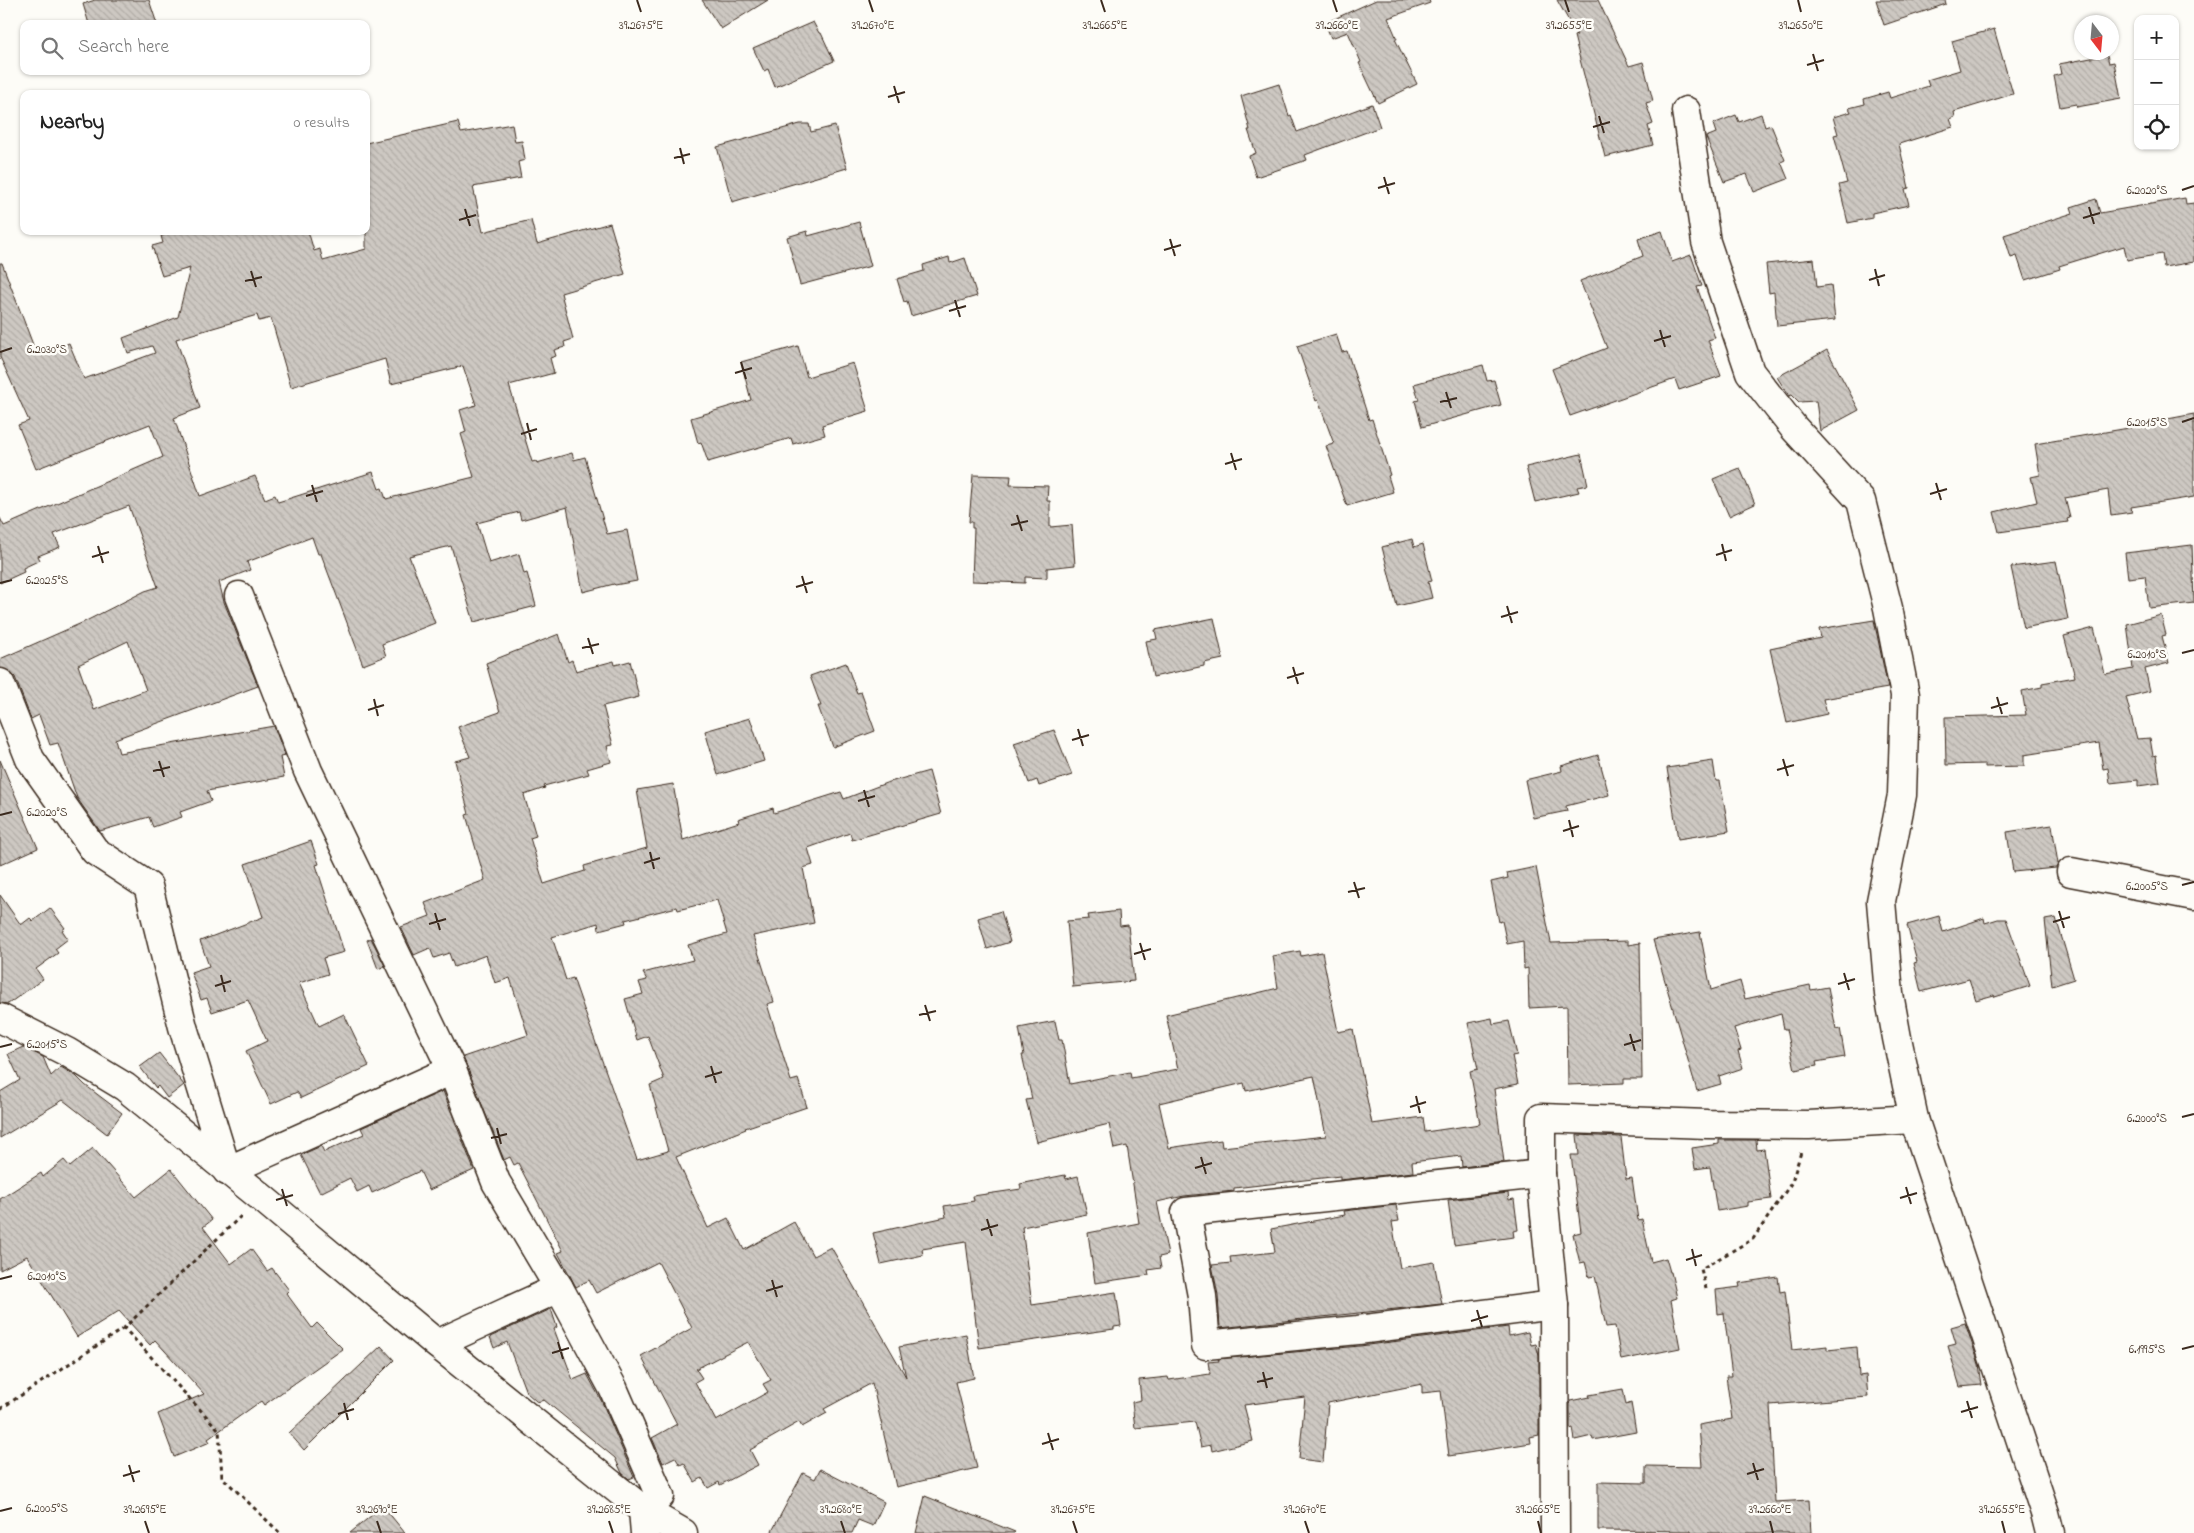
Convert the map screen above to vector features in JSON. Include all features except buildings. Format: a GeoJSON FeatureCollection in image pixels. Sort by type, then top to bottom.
{"type":"FeatureCollection","features":[{"type":"Feature","properties":{"kind":"street"},"geometry":{"type":"LineString","coordinates":[[1686,111],[1706,242],[1750,372],[1794,428],[1861,500],[1888,608],[1905,695],[1902,795],[1880,901],[1889,994],[1914,1118],[2050,1533]]}},
{"type":"Feature","properties":{"kind":"street"},"geometry":{"type":"LineString","coordinates":[[239,596],[308,771],[452,1070],[496,1182],[559,1288],[613,1388],[660,1496],[644,1522]]}},
{"type":"Feature","properties":{"kind":"street"},"geometry":{"type":"LineString","coordinates":[[0,683],[30,759],[95,851],[148,886],[183,1027],[227,1171]]}},
{"type":"Feature","properties":{"kind":"street"},"geometry":{"type":"LineString","coordinates":[[2071,872],[2194,892]]}},
{"type":"Feature","properties":{"kind":"street"},"geometry":{"type":"LineString","coordinates":[[0,1018],[67,1052],[125,1088],[261,1197],[437,1344],[644,1522],[683,1533]]}},
{"type":"Feature","properties":{"kind":"street"},"geometry":{"type":"LineString","coordinates":[[227,1171],[452,1070]]}},
{"type":"Feature","properties":{"kind":"street"},"geometry":{"type":"LineString","coordinates":[[1555,1533],[1554,1305],[1541,1174],[1541,1118],[1707,1124],[1809,1125],[1914,1118]]}},
{"type":"Feature","properties":{"kind":"street"},"geometry":{"type":"LineString","coordinates":[[1541,1174],[1186,1212],[1202,1296],[1206,1345],[1358,1330],[1554,1305]]}},
{"type":"Feature","properties":{"kind":"street"},"geometry":{"type":"LineString","coordinates":[[437,1344],[559,1288]]}},
{"type":"Feature","properties":{"kind":"path"},"geometry":{"type":"LineString","coordinates":[[1706,1290],[1701,1268],[1753,1239],[1792,1182],[1809,1125]]}},
{"type":"Feature","properties":{"kind":"path"},"geometry":{"type":"LineString","coordinates":[[0,1409],[124,1328],[261,1197]]}},
{"type":"Feature","properties":{"kind":"path"},"geometry":{"type":"LineString","coordinates":[[124,1328],[219,1430],[222,1478],[280,1533]]}}]}
